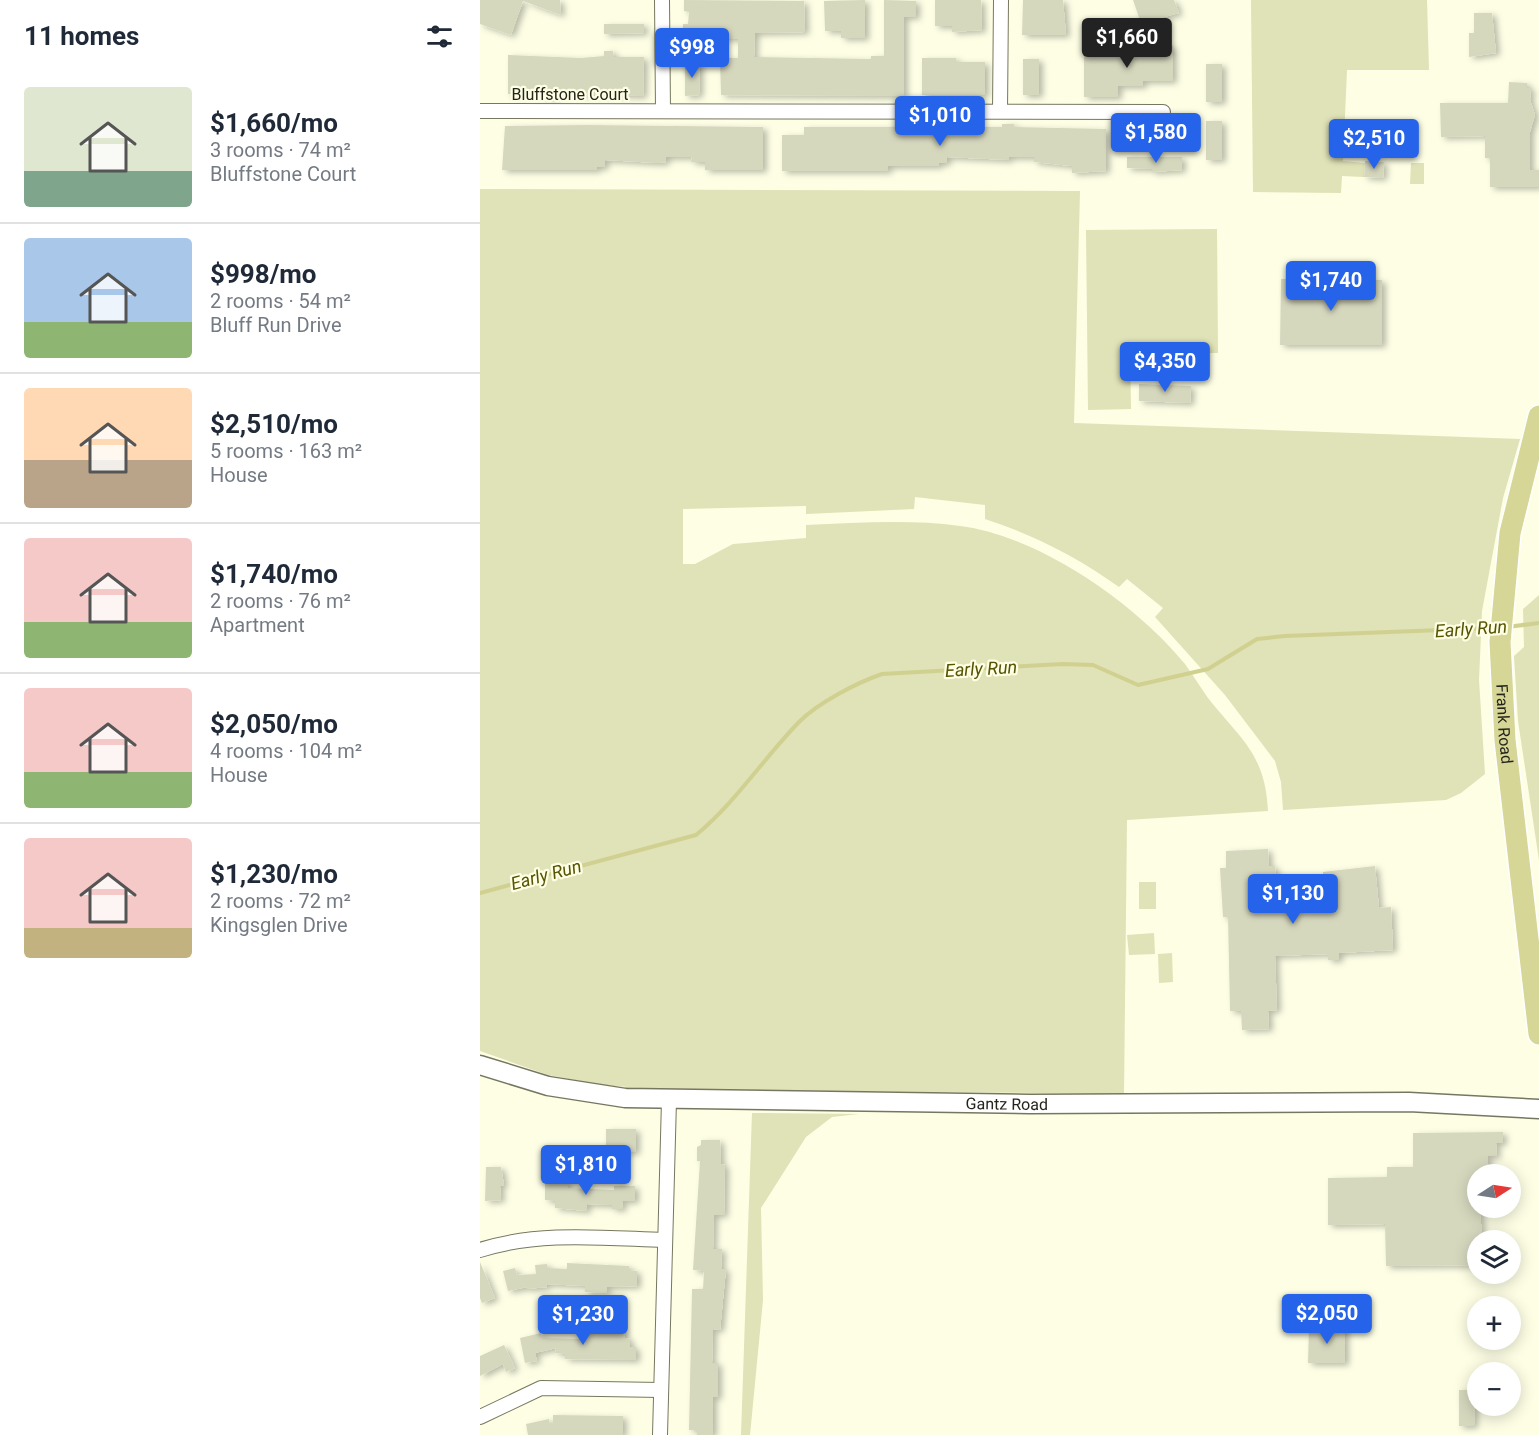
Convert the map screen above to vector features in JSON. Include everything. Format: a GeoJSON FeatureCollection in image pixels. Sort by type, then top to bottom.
{"type":"FeatureCollection","features":[{"type":"Feature","properties":{"kind":"main road","name":"Frank Road"},"geometry":{"type":"LineString","coordinates":[[1539,416],[1510,533],[1502,600],[1500,642],[1505,740],[1539,1034]]}},
{"type":"Feature","properties":{"kind":"main road","name":"Gantz Road"},"geometry":{"type":"LineString","coordinates":[[480,1065],[526,1081],[586,1094],[669,1100],[1030,1104],[1409,1102],[1539,1109]]}},
{"type":"Feature","properties":{"kind":"street"},"geometry":{"type":"LineString","coordinates":[[662,0],[663,111]]}},
{"type":"Feature","properties":{"kind":"street"},"geometry":{"type":"LineString","coordinates":[[1000,111],[1001,0]]}},
{"type":"Feature","properties":{"kind":"street","name":"Bluffstone Court"},"geometry":{"type":"LineString","coordinates":[[480,111],[1163,112]]}},
{"type":"Feature","properties":{"kind":"street"},"geometry":{"type":"LineString","coordinates":[[660,1435],[669,1100]]}},
{"type":"Feature","properties":{"kind":"street"},"geometry":{"type":"LineString","coordinates":[[480,1250],[525,1239],[560,1237],[664,1240]]}},
{"type":"Feature","properties":{"kind":"street"},"geometry":{"type":"LineString","coordinates":[[480,1417],[541,1388],[661,1390]]}},
{"type":"Feature","properties":{"kind":"green space"},"geometry":{"type":"Polygon","coordinates":[[[1251,0],[1427,0],[1429,70],[1347,70],[1343,161],[1365,163],[1364,177],[1342,176],[1341,193],[1253,192],[1251,0]]]}},
{"type":"Feature","properties":{"kind":"green space"},"geometry":{"type":"Polygon","coordinates":[[[1411,163],[1424,163],[1424,184],[1410,184],[1411,163]]]}},
{"type":"Feature","properties":{"kind":"green space"},"geometry":{"type":"Polygon","coordinates":[[[480,189],[1080,191],[1074,423],[1520,439],[1503,498],[1482,611],[1479,680],[1485,774],[1461,793],[1446,800],[1283,810],[1281,782],[1275,761],[1225,695],[1155,617],[1163,608],[1127,579],[1119,587],[1055,548],[985,519],[985,505],[915,497],[914,509],[806,514],[806,506],[683,509],[683,564],[695,564],[733,544],[806,538],[806,525],[883,522],[941,524],[990,532],[1053,558],[1113,596],[1140,618],[1185,664],[1208,698],[1249,748],[1262,775],[1268,811],[1127,820],[1124,1094],[655,1089],[602,1085],[548,1075],[480,1051],[480,189]]]}},
{"type":"Feature","properties":{"kind":"green space"},"geometry":{"type":"Polygon","coordinates":[[[1217,229],[1218,353],[1130,353],[1131,409],[1088,410],[1086,230],[1217,229]]]}},
{"type":"Feature","properties":{"kind":"green space"},"geometry":{"type":"Polygon","coordinates":[[[1539,595],[1539,860],[1518,721],[1514,656],[1524,647],[1523,609],[1539,595]]]}},
{"type":"Feature","properties":{"kind":"green space"},"geometry":{"type":"Polygon","coordinates":[[[1139,882],[1156,882],[1156,909],[1139,909],[1139,882]]]}},
{"type":"Feature","properties":{"kind":"green space"},"geometry":{"type":"Polygon","coordinates":[[[1154,933],[1155,954],[1129,955],[1127,935],[1154,933]]]}},
{"type":"Feature","properties":{"kind":"green space"},"geometry":{"type":"Polygon","coordinates":[[[1172,953],[1173,982],[1159,983],[1158,954],[1172,953]]]}},
{"type":"Feature","properties":{"kind":"green space"},"geometry":{"type":"Polygon","coordinates":[[[752,1113],[859,1114],[832,1117],[806,1137],[761,1208],[763,1300],[750,1435],[741,1435],[752,1113]]]}},
{"type":"Feature","properties":{"kind":"building"},"geometry":{"type":"Polygon","coordinates":[[[480,0],[560,0],[561,15],[523,1],[511,35],[480,24],[480,0]]]}},
{"type":"Feature","properties":{"kind":"building"},"geometry":{"type":"Polygon","coordinates":[[[684,0],[804,1],[805,32],[755,33],[754,57],[871,59],[871,56],[884,56],[884,0],[916,1],[916,17],[904,17],[904,96],[721,95],[720,58],[738,58],[738,39],[683,38],[683,24],[688,24],[689,12],[684,11],[684,0]]]}},
{"type":"Feature","properties":{"kind":"building"},"geometry":{"type":"Polygon","coordinates":[[[865,0],[865,38],[841,38],[841,31],[825,31],[824,1],[865,0]]]}},
{"type":"Feature","properties":{"kind":"building"},"geometry":{"type":"Polygon","coordinates":[[[935,0],[981,0],[982,30],[952,32],[952,26],[935,26],[935,0]]]}},
{"type":"Feature","properties":{"kind":"building"},"geometry":{"type":"Polygon","coordinates":[[[1023,0],[1063,0],[1066,35],[1022,35],[1023,0]]]}},
{"type":"Feature","properties":{"kind":"building"},"geometry":{"type":"Polygon","coordinates":[[[1133,0],[1174,0],[1179,13],[1141,23],[1133,0]]]}},
{"type":"Feature","properties":{"kind":"building"},"geometry":{"type":"Polygon","coordinates":[[[1474,13],[1492,13],[1496,53],[1469,57],[1469,33],[1474,33],[1474,13]]]}},
{"type":"Feature","properties":{"kind":"building"},"geometry":{"type":"Polygon","coordinates":[[[604,24],[644,24],[644,33],[604,34],[604,24]]]}},
{"type":"Feature","properties":{"kind":"building"},"geometry":{"type":"Polygon","coordinates":[[[1127,43],[1173,46],[1173,81],[1143,81],[1143,86],[1118,86],[1118,97],[1084,97],[1084,54],[1128,54],[1127,43]]]}},
{"type":"Feature","properties":{"kind":"building"},"geometry":{"type":"Polygon","coordinates":[[[604,51],[613,51],[614,57],[644,57],[643,96],[567,94],[556,95],[556,98],[544,98],[544,96],[508,94],[508,55],[581,58],[604,56],[604,51]]]}},
{"type":"Feature","properties":{"kind":"building"},"geometry":{"type":"Polygon","coordinates":[[[922,58],[956,58],[956,62],[985,62],[985,95],[922,95],[922,58]]]}},
{"type":"Feature","properties":{"kind":"building"},"geometry":{"type":"Polygon","coordinates":[[[1023,59],[1039,59],[1039,95],[1023,95],[1023,59]]]}},
{"type":"Feature","properties":{"kind":"building"},"geometry":{"type":"Polygon","coordinates":[[[685,63],[700,63],[699,95],[685,96],[685,63]]]}},
{"type":"Feature","properties":{"kind":"building"},"geometry":{"type":"Polygon","coordinates":[[[1206,64],[1222,64],[1222,102],[1206,102],[1206,64]]]}},
{"type":"Feature","properties":{"kind":"building"},"geometry":{"type":"Polygon","coordinates":[[[1509,82],[1527,83],[1527,88],[1531,88],[1530,100],[1535,115],[1530,132],[1530,170],[1539,170],[1539,187],[1490,187],[1490,158],[1485,158],[1485,136],[1441,137],[1440,103],[1508,103],[1509,82]]]}},
{"type":"Feature","properties":{"kind":"building"},"geometry":{"type":"Polygon","coordinates":[[[1206,121],[1222,121],[1222,160],[1206,160],[1206,121]]]}},
{"type":"Feature","properties":{"kind":"building"},"geometry":{"type":"Polygon","coordinates":[[[1002,124],[1014,124],[1014,127],[1106,129],[1106,171],[1072,173],[1072,166],[1034,162],[1034,157],[1009,157],[1009,160],[947,157],[947,163],[939,163],[939,166],[888,166],[888,171],[782,171],[782,135],[804,135],[804,127],[1002,127],[1002,124]]]}},
{"type":"Feature","properties":{"kind":"building"},"geometry":{"type":"Polygon","coordinates":[[[505,126],[763,127],[763,170],[705,170],[705,162],[691,162],[692,157],[666,157],[666,162],[658,163],[605,160],[605,167],[597,167],[597,170],[502,170],[505,126]]]}},
{"type":"Feature","properties":{"kind":"building"},"geometry":{"type":"Polygon","coordinates":[[[1127,157],[1182,157],[1182,170],[1152,172],[1152,169],[1127,168],[1127,157]]]}},
{"type":"Feature","properties":{"kind":"building"},"geometry":{"type":"Polygon","coordinates":[[[1365,161],[1384,162],[1383,178],[1364,177],[1365,161]]]}},
{"type":"Feature","properties":{"kind":"building"},"geometry":{"type":"Polygon","coordinates":[[[1281,279],[1382,280],[1382,345],[1280,345],[1281,279]]]}},
{"type":"Feature","properties":{"kind":"building"},"geometry":{"type":"Polygon","coordinates":[[[1139,384],[1191,386],[1190,403],[1139,401],[1139,384]]]}},
{"type":"Feature","properties":{"kind":"building"},"geometry":{"type":"Polygon","coordinates":[[[1268,849],[1269,866],[1275,866],[1276,886],[1298,885],[1298,879],[1323,878],[1323,872],[1375,866],[1379,908],[1391,907],[1393,950],[1339,953],[1339,960],[1328,960],[1328,954],[1275,956],[1277,1010],[1268,1011],[1269,1029],[1242,1030],[1241,1011],[1230,1011],[1228,917],[1223,917],[1220,868],[1226,868],[1226,851],[1268,849]]]}},
{"type":"Feature","properties":{"kind":"building"},"geometry":{"type":"Polygon","coordinates":[[[606,1129],[636,1129],[636,1152],[606,1152],[606,1129]]]}},
{"type":"Feature","properties":{"kind":"building"},"geometry":{"type":"Polygon","coordinates":[[[1503,1132],[1503,1143],[1496,1143],[1497,1156],[1488,1156],[1488,1164],[1467,1164],[1467,1218],[1481,1218],[1481,1230],[1467,1230],[1467,1265],[1386,1266],[1385,1224],[1328,1225],[1328,1178],[1387,1177],[1387,1167],[1413,1167],[1413,1133],[1503,1132]]]}},
{"type":"Feature","properties":{"kind":"building"},"geometry":{"type":"Polygon","coordinates":[[[701,1140],[720,1140],[721,1164],[725,1165],[724,1215],[714,1215],[713,1249],[722,1249],[721,1269],[726,1269],[720,1330],[713,1329],[712,1363],[718,1363],[718,1397],[713,1397],[713,1435],[697,1435],[697,1430],[689,1430],[692,1289],[703,1289],[704,1271],[693,1270],[700,1161],[697,1161],[697,1147],[701,1145],[701,1140]]]}},
{"type":"Feature","properties":{"kind":"building"},"geometry":{"type":"Polygon","coordinates":[[[486,1167],[501,1167],[504,1185],[500,1186],[501,1200],[485,1201],[486,1167]]]}},
{"type":"Feature","properties":{"kind":"building"},"geometry":{"type":"Polygon","coordinates":[[[545,1180],[568,1181],[568,1188],[614,1190],[614,1186],[635,1186],[635,1201],[622,1201],[623,1209],[612,1209],[612,1205],[587,1204],[587,1211],[555,1208],[555,1201],[545,1200],[545,1180]]]}},
{"type":"Feature","properties":{"kind":"building"},"geometry":{"type":"Polygon","coordinates":[[[480,1262],[495,1298],[482,1303],[480,1298],[480,1262]]]}},
{"type":"Feature","properties":{"kind":"building"},"geometry":{"type":"Polygon","coordinates":[[[567,1263],[629,1266],[629,1270],[637,1271],[637,1286],[607,1287],[607,1293],[585,1292],[585,1286],[546,1284],[547,1287],[527,1289],[527,1287],[508,1291],[503,1271],[515,1268],[517,1275],[536,1274],[535,1265],[547,1264],[547,1268],[567,1269],[567,1263]]]}},
{"type":"Feature","properties":{"kind":"building"},"geometry":{"type":"Polygon","coordinates":[[[1309,1326],[1345,1327],[1345,1363],[1308,1363],[1309,1326]]]}},
{"type":"Feature","properties":{"kind":"building"},"geometry":{"type":"Polygon","coordinates":[[[584,1328],[625,1330],[625,1338],[630,1339],[630,1347],[636,1347],[636,1360],[565,1359],[565,1354],[555,1353],[556,1348],[535,1353],[537,1361],[525,1363],[520,1338],[541,1333],[542,1338],[582,1339],[584,1328]]]}},
{"type":"Feature","properties":{"kind":"building"},"geometry":{"type":"Polygon","coordinates":[[[504,1345],[515,1368],[506,1372],[503,1364],[480,1376],[480,1356],[504,1345]]]}},
{"type":"Feature","properties":{"kind":"building"},"geometry":{"type":"Polygon","coordinates":[[[1459,1390],[1467,1390],[1467,1416],[1474,1416],[1474,1426],[1459,1426],[1459,1390]]]}},
{"type":"Feature","properties":{"kind":"building"},"geometry":{"type":"Polygon","coordinates":[[[553,1415],[623,1416],[623,1435],[528,1435],[526,1424],[549,1419],[550,1424],[553,1424],[553,1415]]]}},
{"type":"Feature","properties":{"kind":"waterway","name":"Early Run"},"geometry":{"type":"LineString","coordinates":[[1507,627],[1539,623]]}},
{"type":"Feature","properties":{"kind":"waterway","name":"Early Run"},"geometry":{"type":"LineString","coordinates":[[480,893],[696,835],[724,809],[786,736],[807,715],[838,694],[882,674],[1063,664],[1093,665],[1138,685],[1208,669],[1257,639],[1494,628]]}}]}
